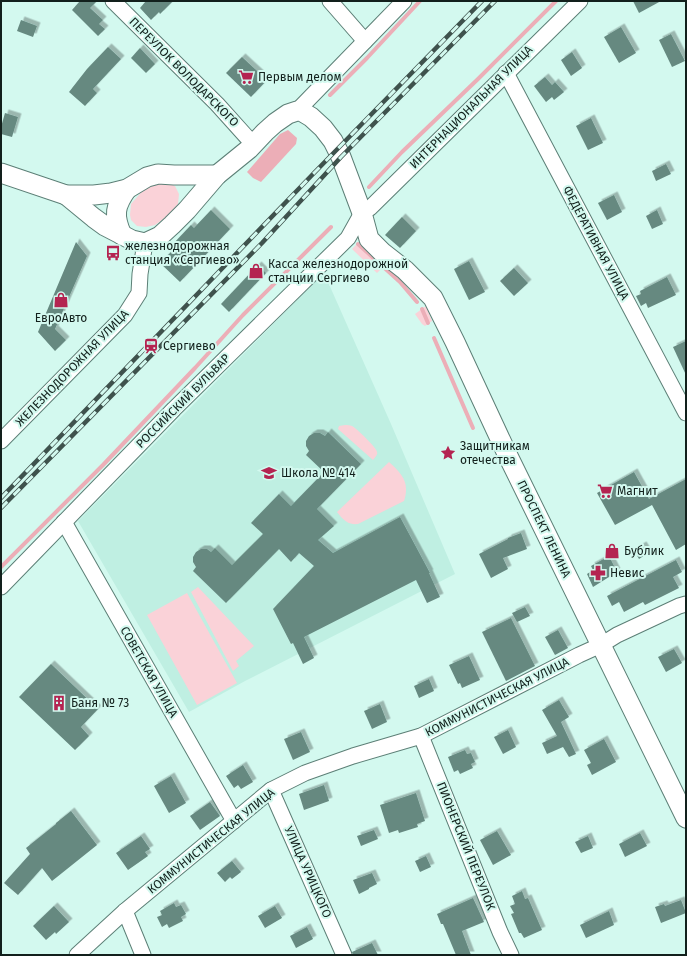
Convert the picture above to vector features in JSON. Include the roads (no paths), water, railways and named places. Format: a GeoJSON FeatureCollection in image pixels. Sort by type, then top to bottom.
{"type":"FeatureCollection","features":[{"type":"Feature","properties":{"kind":"street","name":"ПЕРЕУЛОК ВОЛОДАРСКОГО"},"geometry":{"type":"LineString","coordinates":[[113,1],[217,104],[254,144]]}},
{"type":"Feature","properties":{"kind":"street"},"geometry":{"type":"LineString","coordinates":[[330,1],[365,41]]}},
{"type":"Feature","properties":{"kind":"street"},"geometry":{"type":"LineString","coordinates":[[66,195],[105,226],[132,240],[145,243],[160,236],[187,210],[217,175],[249,149],[275,123],[293,112],[404,1]]}},
{"type":"Feature","properties":{"kind":"street","name":"ИНТЕРНАЦИОНАЛЬНАЯ УЛИЦА"},"geometry":{"type":"LineString","coordinates":[[362,213],[370,208],[580,1]]}},
{"type":"Feature","properties":{"kind":"street","name":"ФЕДЕРАТИВНАЯ УЛИЦА"},"geometry":{"type":"LineString","coordinates":[[506,73],[686,414]]}},
{"type":"Feature","properties":{"kind":"street","name":"ПРОСПЕКТ ЛЕНИНА"},"geometry":{"type":"LineString","coordinates":[[293,112],[301,111],[311,117],[323,128],[333,141],[342,158],[370,239],[382,252],[405,270],[433,298],[509,458],[686,818]]}},
{"type":"Feature","properties":{"kind":"street"},"geometry":{"type":"LineString","coordinates":[[1,173],[66,195],[105,194],[127,189],[147,177],[158,174],[217,175]]}},
{"type":"Feature","properties":{"kind":"street"},"geometry":{"type":"LineString","coordinates":[[174,175],[181,182],[186,191],[188,200],[187,210]]}},
{"type":"Feature","properties":{"kind":"street"},"geometry":{"type":"LineString","coordinates":[[122,235],[117,224],[116,211],[120,199],[127,189]]}},
{"type":"Feature","properties":{"kind":"street","name":"РОССИЙСКИЙ БУЛЬВАР"},"geometry":{"type":"LineString","coordinates":[[1,587],[174,408],[348,238],[362,213]]}},
{"type":"Feature","properties":{"kind":"street","name":"ЖЕЛЕЗНОДОРОЖНАЯ УЛИЦА"},"geometry":{"type":"LineString","coordinates":[[1,441],[125,315],[139,293],[140,274],[145,243]]}},
{"type":"Feature","properties":{"kind":"street","name":"СОВЕТСКАЯ УЛИЦА"},"geometry":{"type":"LineString","coordinates":[[64,522],[234,821]]}},
{"type":"Feature","properties":{"kind":"street","name":"КОММУНИСТИЧЕСКАЯ УЛИЦА"},"geometry":{"type":"LineString","coordinates":[[77,955],[125,911],[271,790],[305,773],[353,756],[421,736],[601,645],[617,635],[686,604]]}},
{"type":"Feature","properties":{"kind":"street","name":"ПИОНЕРСКИЙ ПЕРЕУЛОК"},"geometry":{"type":"LineString","coordinates":[[421,736],[500,932],[511,955]]}},
{"type":"Feature","properties":{"kind":"street","name":"УЛИЦА УРИЦКОГО"},"geometry":{"type":"LineString","coordinates":[[271,790],[344,955]]}},
{"type":"Feature","properties":{"kind":"street"},"geometry":{"type":"LineString","coordinates":[[125,911],[143,955]]}},
{"type":"Feature","properties":{"kind":"waterway"},"geometry":{"type":"LineString","coordinates":[[330,95],[420,1]]}},
{"type":"Feature","properties":{"kind":"waterway"},"geometry":{"type":"LineString","coordinates":[[369,187],[402,152],[556,1]]}},
{"type":"Feature","properties":{"kind":"waterway"},"geometry":{"type":"LineString","coordinates":[[1,567],[103,465],[243,315],[331,227]]}},
{"type":"Feature","properties":{"kind":"waterway"},"geometry":{"type":"LineString","coordinates":[[358,244],[400,282],[417,302]]}},
{"type":"Feature","properties":{"kind":"waterway"},"geometry":{"type":"LineString","coordinates":[[422,309],[428,323]]}},
{"type":"Feature","properties":{"kind":"waterway"},"geometry":{"type":"LineString","coordinates":[[434,338],[473,428]]}},
{"type":"Feature","properties":{"kind":"railway"},"geometry":{"type":"LineString","coordinates":[[1,498],[482,1]]}},
{"type":"Feature","properties":{"kind":"railway"},"geometry":{"type":"LineString","coordinates":[[1,508],[262,243],[341,157],[495,1]]}},
{"type":"Feature","properties":{"kind":"place","name":"Первым делом"},"geometry":{"type":"Point","coordinates":[246,77]}},
{"type":"Feature","properties":{"kind":"place","name":"железнодорожная станция «Сергиево»"},"geometry":{"type":"Point","coordinates":[113,253]}},
{"type":"Feature","properties":{"kind":"place","name":"Касса железнодорожной станции Сергиево"},"geometry":{"type":"Point","coordinates":[256,271]}},
{"type":"Feature","properties":{"kind":"place","name":"ЕвроАвто"},"geometry":{"type":"Point","coordinates":[61,300]}},
{"type":"Feature","properties":{"kind":"place","name":"Сергиево"},"geometry":{"type":"Point","coordinates":[151,346]}},
{"type":"Feature","properties":{"kind":"place","name":"Защитникам отечества"},"geometry":{"type":"Point","coordinates":[448,453]}},
{"type":"Feature","properties":{"kind":"place","name":"Школа № 414"},"geometry":{"type":"Point","coordinates":[269,473]}},
{"type":"Feature","properties":{"kind":"place","name":"Магнит"},"geometry":{"type":"Point","coordinates":[605,491]}},
{"type":"Feature","properties":{"kind":"place","name":"Бублик"},"geometry":{"type":"Point","coordinates":[612,551]}},
{"type":"Feature","properties":{"kind":"place","name":"Невис"},"geometry":{"type":"Point","coordinates":[598,573]}},
{"type":"Feature","properties":{"kind":"place","name":"Баня № 73"},"geometry":{"type":"Point","coordinates":[59,703]}}]}
